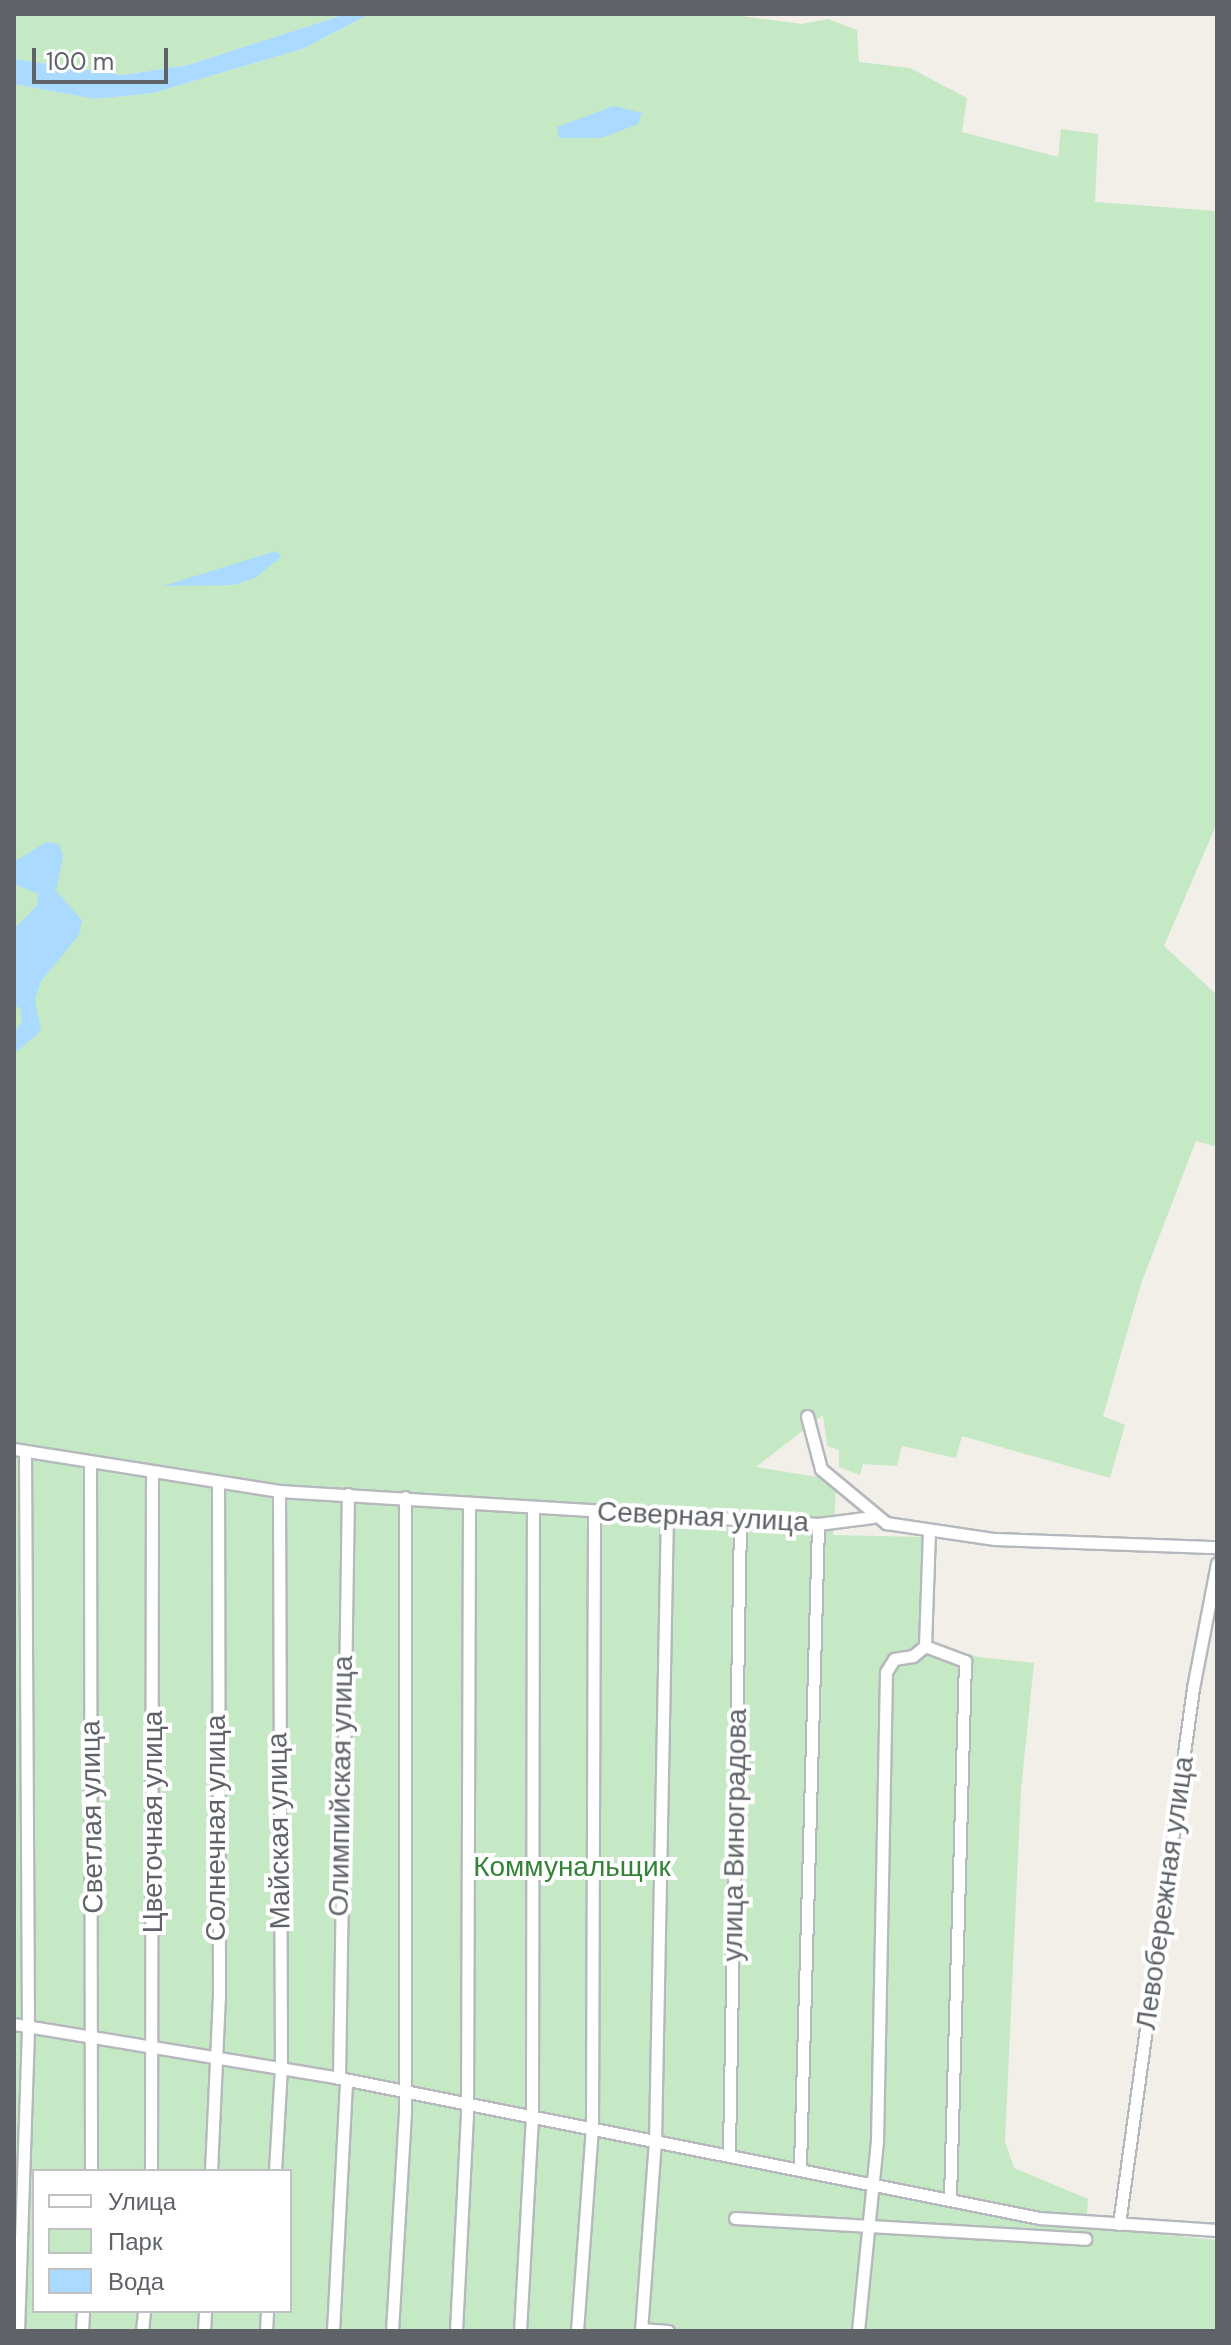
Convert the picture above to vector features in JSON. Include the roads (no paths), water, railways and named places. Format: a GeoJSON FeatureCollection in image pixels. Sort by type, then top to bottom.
{"type":"FeatureCollection","features":[{"type":"Feature","properties":{"kind":"street"},"geometry":{"type":"LineString","coordinates":[[807,1416],[821,1469],[873,1517],[929,1533],[1217,1547]]}},
{"type":"Feature","properties":{"kind":"street"},"geometry":{"type":"LineString","coordinates":[[18,2331],[28,2026],[19,1450]]}},
{"type":"Feature","properties":{"kind":"street","name":"Северная улица"},"geometry":{"type":"LineString","coordinates":[[19,1450],[218,1485],[279,1491],[818,1524],[873,1517]]}},
{"type":"Feature","properties":{"kind":"street","name":"Светлая улица"},"geometry":{"type":"LineString","coordinates":[[90,1463],[91,2169]]}},
{"type":"Feature","properties":{"kind":"street","name":"Цветочная улица"},"geometry":{"type":"LineString","coordinates":[[151,2169],[155,2045],[152,1474]]}},
{"type":"Feature","properties":{"kind":"street","name":"Солнечная улица"},"geometry":{"type":"LineString","coordinates":[[211,2169],[218,1485]]}},
{"type":"Feature","properties":{"kind":"street","name":"Майская улица"},"geometry":{"type":"LineString","coordinates":[[275,2169],[281,2067],[279,1491]]}},
{"type":"Feature","properties":{"kind":"street","name":"Олимпийская улица"},"geometry":{"type":"LineString","coordinates":[[333,2331],[343,2079],[348,1494]]}},
{"type":"Feature","properties":{"kind":"street"},"geometry":{"type":"LineString","coordinates":[[392,2331],[402,2090],[405,1497]]}},
{"type":"Feature","properties":{"kind":"street"},"geometry":{"type":"LineString","coordinates":[[456,2331],[466,2103],[469,1503]]}},
{"type":"Feature","properties":{"kind":"street"},"geometry":{"type":"LineString","coordinates":[[520,2331],[532,2116],[533,1508]]}},
{"type":"Feature","properties":{"kind":"street"},"geometry":{"type":"LineString","coordinates":[[577,2331],[592,2128],[594,1512]]}},
{"type":"Feature","properties":{"kind":"street"},"geometry":{"type":"LineString","coordinates":[[667,1514],[655,2142],[641,2330],[668,2331]]}},
{"type":"Feature","properties":{"kind":"street","name":"улица Виноградова"},"geometry":{"type":"LineString","coordinates":[[729,2152],[740,1519]]}},
{"type":"Feature","properties":{"kind":"street"},"geometry":{"type":"LineString","coordinates":[[800,2166],[818,1524]]}},
{"type":"Feature","properties":{"kind":"street"},"geometry":{"type":"LineString","coordinates":[[858,2331],[872,2184],[882,2012],[886,1672],[894,1659],[913,1656],[925,1646],[929,1533]]}},
{"type":"Feature","properties":{"kind":"street","name":"Левобережная улица"},"geometry":{"type":"LineString","coordinates":[[1119,2224],[1193,1688],[1217,1563]]}},
{"type":"Feature","properties":{"kind":"street"},"geometry":{"type":"LineString","coordinates":[[925,1646],[965,1661],[950,2199]]}},
{"type":"Feature","properties":{"kind":"street"},"geometry":{"type":"LineString","coordinates":[[14,2024],[281,2067],[655,2142],[800,2166],[1039,2218],[1217,2230]]}},
{"type":"Feature","properties":{"kind":"street"},"geometry":{"type":"LineString","coordinates":[[735,2218],[869,2223],[1085,2239]]}},
{"type":"Feature","properties":{"kind":"water"},"geometry":{"type":"Polygon","coordinates":[[[346,14],[370,14],[302,49],[153,93],[95,99],[14,84],[14,59],[123,75],[188,65],[346,14]]]}},
{"type":"Feature","properties":{"kind":"water"},"geometry":{"type":"Polygon","coordinates":[[[614,106],[642,113],[638,124],[601,138],[559,138],[557,127],[614,106]]]}},
{"type":"Feature","properties":{"kind":"water"},"geometry":{"type":"Polygon","coordinates":[[[276,551],[281,557],[255,578],[233,585],[163,586],[276,551]]]}},
{"type":"Feature","properties":{"kind":"water"},"geometry":{"type":"Polygon","coordinates":[[[46,842],[59,844],[63,856],[56,891],[82,920],[79,935],[41,981],[35,1000],[41,1031],[14,1054],[14,1033],[22,1021],[21,1009],[14,1005],[14,929],[37,906],[39,894],[14,884],[14,862],[46,842]]]}},
{"type":"Feature","properties":{"kind":"park label","name":"Коммунальщик"},"geometry":{"type":"Point","coordinates":[572,1867]}}]}
